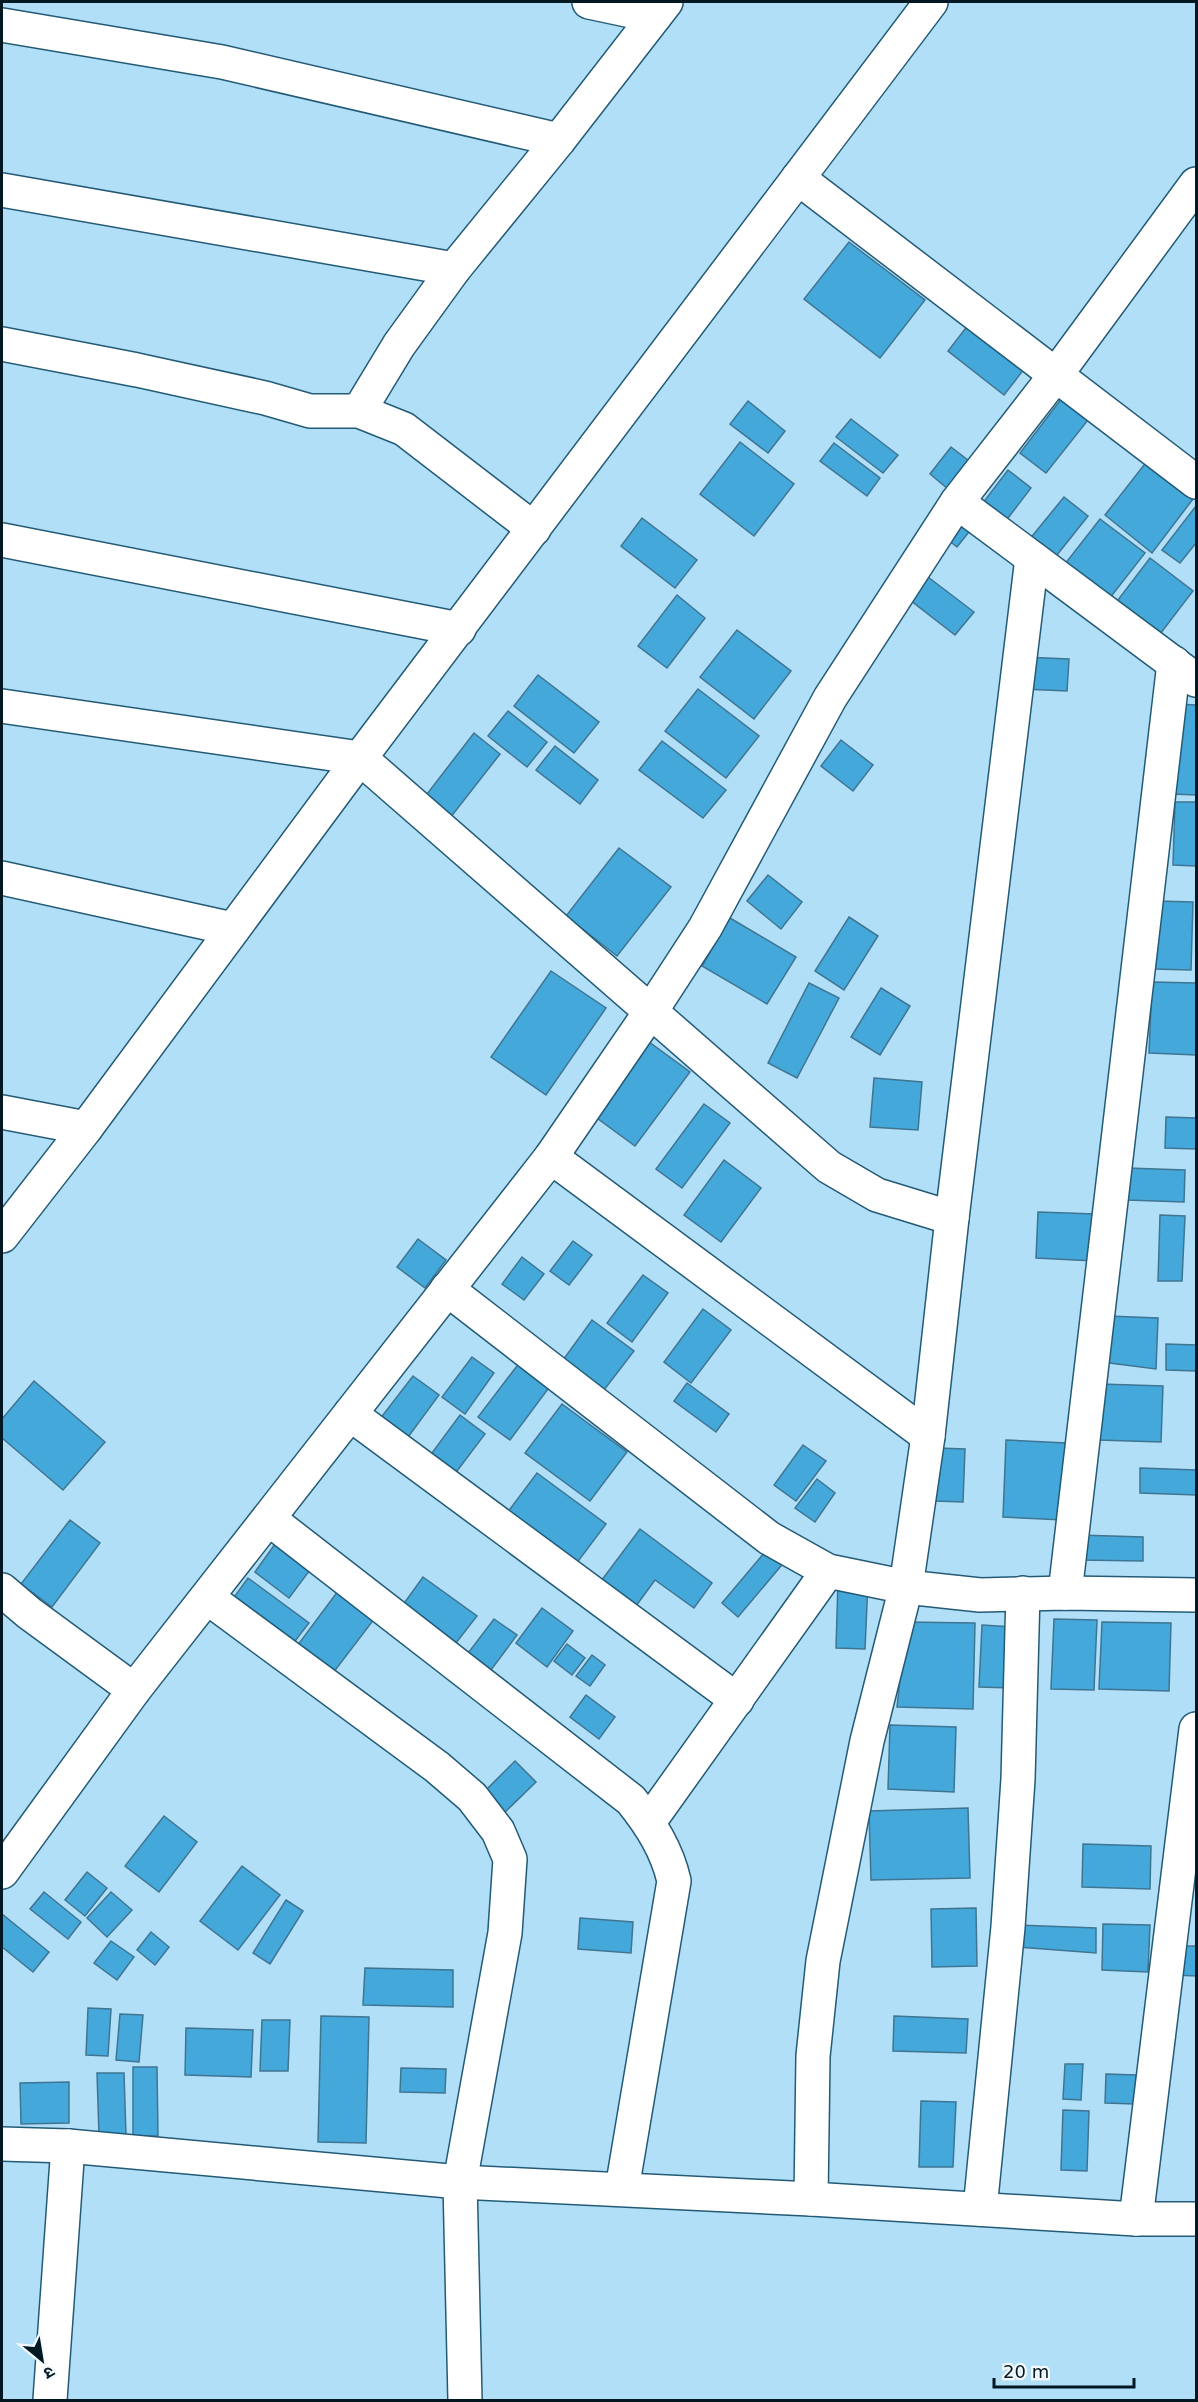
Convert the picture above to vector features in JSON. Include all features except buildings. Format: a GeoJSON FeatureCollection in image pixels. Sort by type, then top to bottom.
{"type":"FeatureCollection","features":[{"type":"Feature","properties":{"kind":"street"},"geometry":{"type":"LineString","coordinates":[[589,2],[661,9]]}},
{"type":"Feature","properties":{"kind":"street"},"geometry":{"type":"LineString","coordinates":[[2,1236],[86,1128],[360,758],[931,2]]}},
{"type":"Feature","properties":{"kind":"street"},"geometry":{"type":"LineString","coordinates":[[358,411],[399,345],[454,269],[661,9]]}},
{"type":"Feature","properties":{"kind":"street"},"geometry":{"type":"LineString","coordinates":[[2,25],[222,62],[559,140]]}},
{"type":"Feature","properties":{"kind":"street"},"geometry":{"type":"LineString","coordinates":[[798,178],[1197,482]]}},
{"type":"Feature","properties":{"kind":"street"},"geometry":{"type":"LineString","coordinates":[[2,1872],[134,1690],[551,1157],[705,928],[830,698],[957,502],[1055,376],[1197,184]]}},
{"type":"Feature","properties":{"kind":"street"},"geometry":{"type":"LineString","coordinates":[[2,190],[454,269]]}},
{"type":"Feature","properties":{"kind":"street"},"geometry":{"type":"LineString","coordinates":[[2,344],[137,370],[265,398],[310,411],[358,411],[404,429],[534,529]]}},
{"type":"Feature","properties":{"kind":"street"},"geometry":{"type":"LineString","coordinates":[[957,502],[1185,672],[1065,1593]]}},
{"type":"Feature","properties":{"kind":"street"},"geometry":{"type":"LineString","coordinates":[[2,540],[459,629]]}},
{"type":"Feature","properties":{"kind":"street"},"geometry":{"type":"LineString","coordinates":[[811,2199],[813,2056],[823,1961],[867,1741],[906,1587],[928,1436],[952,1218],[1032,558]]}},
{"type":"Feature","properties":{"kind":"street"},"geometry":{"type":"LineString","coordinates":[[2,706],[360,758],[829,1167],[877,1195],[952,1218]]}},
{"type":"Feature","properties":{"kind":"street"},"geometry":{"type":"LineString","coordinates":[[2,878],[233,929]]}},
{"type":"Feature","properties":{"kind":"street"},"geometry":{"type":"LineString","coordinates":[[2,1112],[86,1128]]}},
{"type":"Feature","properties":{"kind":"street"},"geometry":{"type":"LineString","coordinates":[[551,1157],[928,1436]]}},
{"type":"Feature","properties":{"kind":"street"},"geometry":{"type":"LineString","coordinates":[[447,1289],[769,1538],[828,1571],[906,1587],[980,1595],[1065,1593],[1197,1595]]}},
{"type":"Feature","properties":{"kind":"street"},"geometry":{"type":"LineString","coordinates":[[350,1414],[737,1700]]}},
{"type":"Feature","properties":{"kind":"street"},"geometry":{"type":"LineString","coordinates":[[269,1519],[631,1800],[649,1822],[669,1860],[674,1881],[622,2189]]}},
{"type":"Feature","properties":{"kind":"street"},"geometry":{"type":"LineString","coordinates":[[649,1822],[828,1571]]}},
{"type":"Feature","properties":{"kind":"street"},"geometry":{"type":"LineString","coordinates":[[2,1590],[29,1613],[134,1690]]}},
{"type":"Feature","properties":{"kind":"street"},"geometry":{"type":"LineString","coordinates":[[980,2209],[1008,1927],[1018,1779],[1023,1593]]}},
{"type":"Feature","properties":{"kind":"street"},"geometry":{"type":"LineString","coordinates":[[208,1598],[437,1767],[472,1797],[498,1831],[510,1860],[505,1933],[460,2182],[465,2400]]}},
{"type":"Feature","properties":{"kind":"street"},"geometry":{"type":"LineString","coordinates":[[1136,2219],[1197,1729]]}},
{"type":"Feature","properties":{"kind":"street"},"geometry":{"type":"LineString","coordinates":[[2,2144],[68,2146],[460,2182],[811,2199],[1136,2219],[1197,2219]]}},
{"type":"Feature","properties":{"kind":"street"},"geometry":{"type":"LineString","coordinates":[[50,2400],[68,2146]]}}]}
